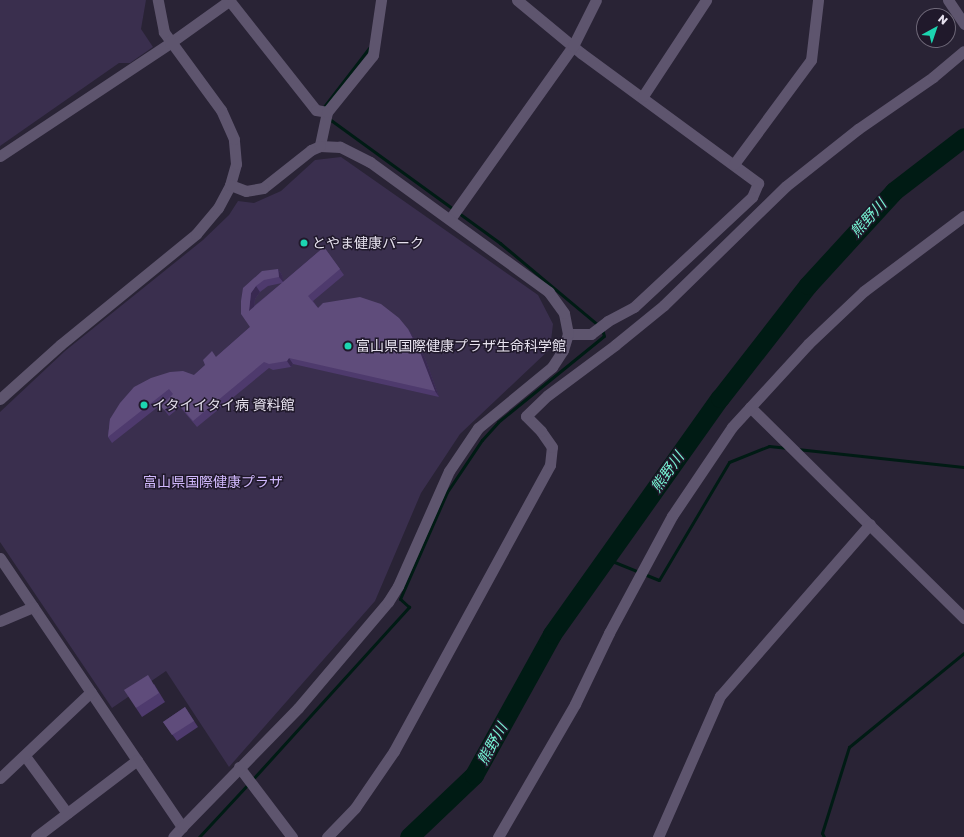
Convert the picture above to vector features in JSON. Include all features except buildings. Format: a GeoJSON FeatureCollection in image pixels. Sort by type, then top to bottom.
{"type":"FeatureCollection","features":[{"type":"Feature","properties":{"kind":"street"},"geometry":{"type":"LineString","coordinates":[[0,399],[60,345],[196,234],[218,208],[230,185],[236,164],[234,139],[222,110],[170,43],[160,21],[158,0]]}},
{"type":"Feature","properties":{"kind":"street"},"geometry":{"type":"LineString","coordinates":[[0,156],[170,43],[229,0],[316,110],[327,112]]}},
{"type":"Feature","properties":{"kind":"street"},"geometry":{"type":"LineString","coordinates":[[320,146],[327,112],[373,55],[381,0]]}},
{"type":"Feature","properties":{"kind":"street"},"geometry":{"type":"LineString","coordinates":[[518,0],[573,46],[758,182],[752,198],[634,307],[608,321],[591,334],[568,334]]}},
{"type":"Feature","properties":{"kind":"street"},"geometry":{"type":"LineString","coordinates":[[450,219],[573,46],[596,0]]}},
{"type":"Feature","properties":{"kind":"street"},"geometry":{"type":"LineString","coordinates":[[643,96],[706,0]]}},
{"type":"Feature","properties":{"kind":"street"},"geometry":{"type":"LineString","coordinates":[[734,164],[810,60],[818,0]]}},
{"type":"Feature","properties":{"kind":"street"},"geometry":{"type":"LineString","coordinates":[[948,0],[964,24]]}},
{"type":"Feature","properties":{"kind":"street"},"geometry":{"type":"LineString","coordinates":[[327,837],[355,808],[394,752],[550,465],[552,448],[541,431],[526,416],[548,395],[615,345],[664,305],[786,186],[858,129],[934,77],[964,51]]}},
{"type":"Feature","properties":{"kind":"street"},"geometry":{"type":"LineString","coordinates":[[173,837],[239,767],[298,708],[388,602],[398,586],[449,471],[478,428],[552,367],[563,350],[568,334],[564,313],[549,292],[364,158],[340,147],[320,146],[311,150],[263,188],[246,191],[230,185]]}},
{"type":"Feature","properties":{"kind":"street"},"geometry":{"type":"LineString","coordinates":[[498,837],[575,704],[610,632],[672,516],[701,470],[750,407],[808,344],[864,291],[964,216]]}},
{"type":"Feature","properties":{"kind":"street"},"geometry":{"type":"LineString","coordinates":[[750,407],[964,618]]}},
{"type":"Feature","properties":{"kind":"street"},"geometry":{"type":"LineString","coordinates":[[658,837],[720,696],[870,524]]}},
{"type":"Feature","properties":{"kind":"street"},"geometry":{"type":"LineString","coordinates":[[0,558],[182,827]]}},
{"type":"Feature","properties":{"kind":"street"},"geometry":{"type":"LineString","coordinates":[[0,621],[33,607]]}},
{"type":"Feature","properties":{"kind":"street"},"geometry":{"type":"LineString","coordinates":[[0,778],[91,692]]}},
{"type":"Feature","properties":{"kind":"street"},"geometry":{"type":"LineString","coordinates":[[25,756],[67,813]]}},
{"type":"Feature","properties":{"kind":"street"},"geometry":{"type":"LineString","coordinates":[[36,837],[137,760]]}},
{"type":"Feature","properties":{"kind":"street"},"geometry":{"type":"LineString","coordinates":[[239,767],[292,837]]}},
{"type":"Feature","properties":{"kind":"green space"},"geometry":{"type":"Polygon","coordinates":[[[0,0],[146,0],[141,29],[153,47],[130,63],[119,63],[0,146],[0,0]]]}},
{"type":"Feature","properties":{"kind":"green space","name":"富山県国際健康プラザ"},"geometry":{"type":"Polygon","coordinates":[[[341,157],[538,295],[553,324],[550,349],[460,434],[421,493],[375,601],[229,767],[166,671],[112,708],[0,542],[0,412],[65,351],[203,240],[229,215],[238,201],[254,203],[281,191],[315,160],[341,157]]]}},
{"type":"Feature","properties":{"kind":"waterway"},"geometry":{"type":"LineString","coordinates":[[323,108],[369,48]]}},
{"type":"Feature","properties":{"kind":"waterway"},"geometry":{"type":"LineString","coordinates":[[328,118],[500,243],[598,325]]}},
{"type":"Feature","properties":{"kind":"waterway","name":"熊野川"},"geometry":{"type":"LineString","coordinates":[[409,837],[474,775],[552,634],[720,398],[808,285],[894,191],[964,137]]}},
{"type":"Feature","properties":{"kind":"waterway"},"geometry":{"type":"LineString","coordinates":[[252,780],[409,607],[400,599],[447,492],[482,440],[498,422],[604,336],[602,329]]}},
{"type":"Feature","properties":{"kind":"waterway"},"geometry":{"type":"LineString","coordinates":[[644,574],[659,580],[729,462],[769,446],[788,448]]}},
{"type":"Feature","properties":{"kind":"waterway"},"geometry":{"type":"LineString","coordinates":[[797,449],[964,467]]}},
{"type":"Feature","properties":{"kind":"waterway"},"geometry":{"type":"LineString","coordinates":[[607,559],[639,572]]}},
{"type":"Feature","properties":{"kind":"waterway"},"geometry":{"type":"LineString","coordinates":[[824,837],[822,833],[849,747],[964,653]]}},
{"type":"Feature","properties":{"kind":"waterway"},"geometry":{"type":"LineString","coordinates":[[199,837],[248,784]]}},
{"type":"Feature","properties":{"kind":"place","name":"とやま健康パーク"},"geometry":{"type":"Point","coordinates":[304,243]}},
{"type":"Feature","properties":{"kind":"place","name":"富山県国際健康プラザ生命科学館"},"geometry":{"type":"Point","coordinates":[348,346]}},
{"type":"Feature","properties":{"kind":"place","name":"イタイイタイ病 資料館"},"geometry":{"type":"Point","coordinates":[144,405]}}]}
